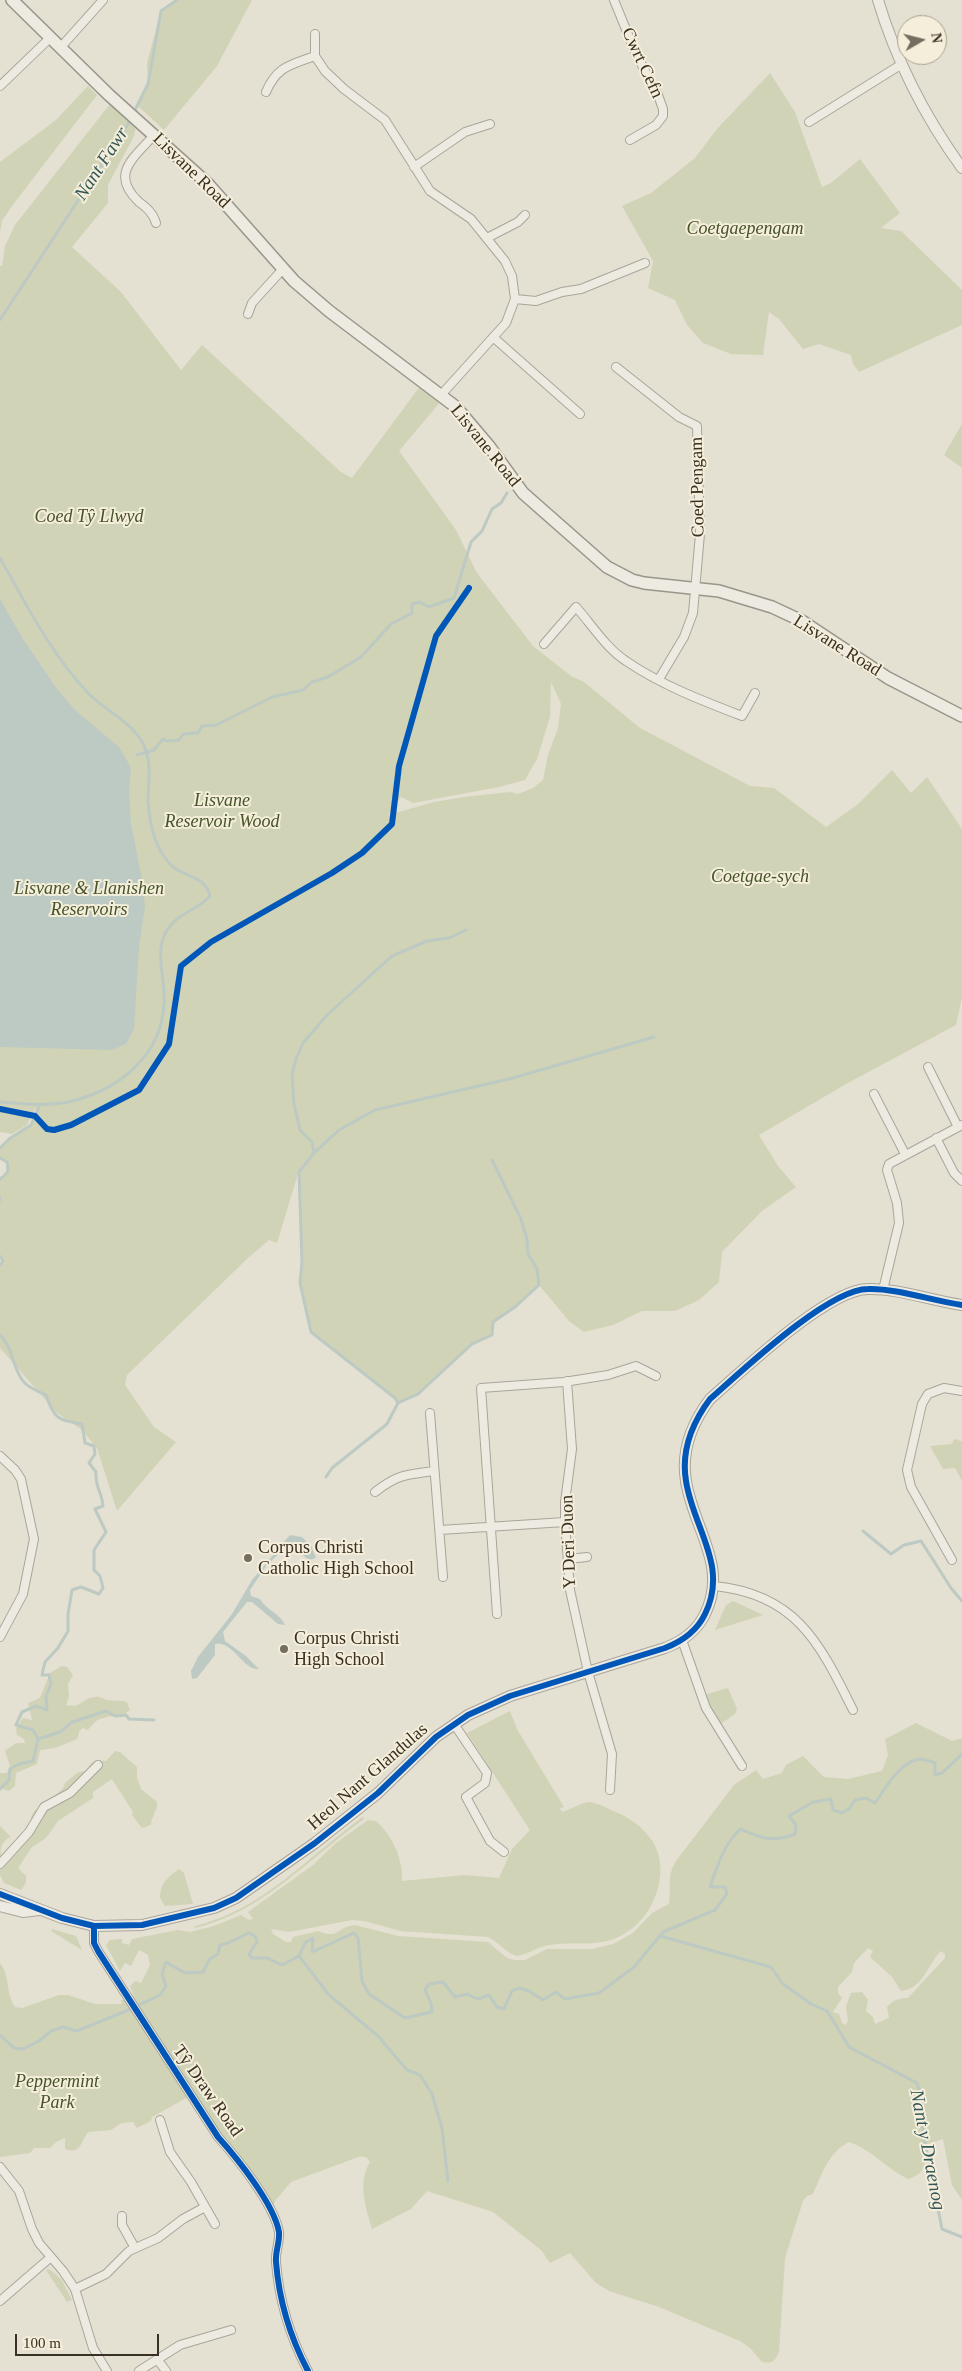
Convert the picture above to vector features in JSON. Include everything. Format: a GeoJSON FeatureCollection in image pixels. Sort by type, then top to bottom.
{"type":"FeatureCollection","features":[{"type":"Feature","properties":{"kind":"main road","name":"Lisvane Road"},"geometry":{"type":"LineString","coordinates":[[12,0],[133,116],[207,183],[282,270],[329,311],[441,395],[465,416],[524,493],[606,567],[632,580],[644,583],[719,591],[748,598],[789,615],[820,632],[888,678],[962,716]]}},
{"type":"Feature","properties":{"kind":"street"},"geometry":{"type":"LineString","coordinates":[[61,48],[103,0]]}},
{"type":"Feature","properties":{"kind":"street","name":"Cwrt Cefn"},"geometry":{"type":"LineString","coordinates":[[614,0],[636,54],[658,95],[663,110],[663,116],[656,125],[630,140]]}},
{"type":"Feature","properties":{"kind":"street"},"geometry":{"type":"LineString","coordinates":[[878,0],[897,51]]}},
{"type":"Feature","properties":{"kind":"street"},"geometry":{"type":"LineString","coordinates":[[315,34],[315,56],[332,79],[385,120],[430,191],[471,219],[509,268],[512,276],[515,300],[506,322],[441,395]]}},
{"type":"Feature","properties":{"kind":"street"},"geometry":{"type":"LineString","coordinates":[[0,86],[51,38]]}},
{"type":"Feature","properties":{"kind":"street"},"geometry":{"type":"LineString","coordinates":[[266,92],[272,78],[281,69],[315,56]]}},
{"type":"Feature","properties":{"kind":"street"},"geometry":{"type":"LineString","coordinates":[[809,122],[900,65]]}},
{"type":"Feature","properties":{"kind":"street"},"geometry":{"type":"LineString","coordinates":[[902,65],[930,120],[962,168]]}},
{"type":"Feature","properties":{"kind":"street"},"geometry":{"type":"LineString","coordinates":[[414,167],[465,132],[490,124]]}},
{"type":"Feature","properties":{"kind":"street"},"geometry":{"type":"LineString","coordinates":[[154,135],[128,164],[124,177],[130,193],[153,214],[156,223]]}},
{"type":"Feature","properties":{"kind":"street"},"geometry":{"type":"LineString","coordinates":[[487,238],[518,222],[525,215]]}},
{"type":"Feature","properties":{"kind":"street"},"geometry":{"type":"LineString","coordinates":[[515,300],[536,301],[562,292],[581,289],[646,263]]}},
{"type":"Feature","properties":{"kind":"street"},"geometry":{"type":"LineString","coordinates":[[248,314],[252,303],[282,270]]}},
{"type":"Feature","properties":{"kind":"street"},"geometry":{"type":"LineString","coordinates":[[493,337],[580,414]]}},
{"type":"Feature","properties":{"kind":"street","name":"Coed Pengam"},"geometry":{"type":"LineString","coordinates":[[616,367],[680,417],[697,426],[700,534],[695,588]]}},
{"type":"Feature","properties":{"kind":"street"},"geometry":{"type":"LineString","coordinates":[[659,679],[684,637],[693,613],[695,588]]}},
{"type":"Feature","properties":{"kind":"street"},"geometry":{"type":"LineString","coordinates":[[544,644],[576,607],[620,657],[698,698],[742,716],[755,694]]}},
{"type":"Feature","properties":{"kind":"street"},"geometry":{"type":"LineString","coordinates":[[883,1290],[899,1223],[897,1203],[887,1170],[894,1160],[960,1126],[928,1067]]}},
{"type":"Feature","properties":{"kind":"street"},"geometry":{"type":"LineString","coordinates":[[874,1094],[905,1154]]}},
{"type":"Feature","properties":{"kind":"street"},"geometry":{"type":"LineString","coordinates":[[936,1138],[954,1173],[962,1181]]}},
{"type":"Feature","properties":{"kind":"street"},"geometry":{"type":"LineString","coordinates":[[853,1710],[824,1653],[810,1633],[793,1616],[757,1596],[741,1590],[714,1586],[713,1566],[686,1480],[687,1447],[700,1413],[710,1399],[792,1330],[833,1299],[860,1289],[883,1290],[962,1305]]}},
{"type":"Feature","properties":{"kind":"street"},"geometry":{"type":"LineString","coordinates":[[497,1614],[489,1527],[481,1388],[567,1382],[608,1375],[636,1366],[656,1376]]}},
{"type":"Feature","properties":{"kind":"street","name":"Y Deri Duon"},"geometry":{"type":"LineString","coordinates":[[567,1382],[572,1449],[565,1502],[565,1522],[572,1603],[588,1672]]}},
{"type":"Feature","properties":{"kind":"street"},"geometry":{"type":"LineString","coordinates":[[952,1560],[910,1486],[906,1470],[922,1404],[928,1394],[944,1388],[962,1391]]}},
{"type":"Feature","properties":{"kind":"street"},"geometry":{"type":"LineString","coordinates":[[430,1414],[443,1576]]}},
{"type":"Feature","properties":{"kind":"street"},"geometry":{"type":"LineString","coordinates":[[0,1456],[15,1470],[21,1479],[34,1539],[25,1588],[0,1638]]}},
{"type":"Feature","properties":{"kind":"street"},"geometry":{"type":"LineString","coordinates":[[375,1492],[402,1475],[434,1471]]}},
{"type":"Feature","properties":{"kind":"street"},"geometry":{"type":"LineString","coordinates":[[440,1530],[565,1522]]}},
{"type":"Feature","properties":{"kind":"street"},"geometry":{"type":"LineString","coordinates":[[568,1559],[587,1557]]}},
{"type":"Feature","properties":{"kind":"street","name":"Heol Nant Glandulas"},"geometry":{"type":"LineString","coordinates":[[94,1926],[126,1926],[153,1923],[214,1908],[236,1898],[315,1843],[367,1802],[436,1737],[479,1709],[510,1696],[666,1648],[682,1640],[703,1618],[714,1586]]}},
{"type":"Feature","properties":{"kind":"street"},"geometry":{"type":"LineString","coordinates":[[682,1640],[706,1708],[742,1766]]}},
{"type":"Feature","properties":{"kind":"street"},"geometry":{"type":"LineString","coordinates":[[588,1672],[612,1754],[610,1790]]}},
{"type":"Feature","properties":{"kind":"street","name":"Heol Nant Glandulas"},"geometry":{"type":"LineString","coordinates":[[454,1724],[487,1773],[485,1783],[466,1797],[490,1841],[504,1852]]}},
{"type":"Feature","properties":{"kind":"street"},"geometry":{"type":"LineString","coordinates":[[0,1864],[30,1832],[44,1807],[70,1793],[98,1765]]}},
{"type":"Feature","properties":{"kind":"street"},"geometry":{"type":"LineString","coordinates":[[0,1894],[62,1918],[94,1926]]}},
{"type":"Feature","properties":{"kind":"street"},"geometry":{"type":"LineString","coordinates":[[0,1906],[23,1912],[40,1909]]}},
{"type":"Feature","properties":{"kind":"street","name":"Tŷ Draw Road"},"geometry":{"type":"LineString","coordinates":[[94,1926],[94,1943],[98,1952],[218,2137],[234,2154],[272,2211],[279,2233],[275,2260],[281,2298],[296,2348],[308,2371]]}},
{"type":"Feature","properties":{"kind":"street"},"geometry":{"type":"LineString","coordinates":[[160,2120],[170,2152],[191,2182],[215,2224]]}},
{"type":"Feature","properties":{"kind":"street"},"geometry":{"type":"LineString","coordinates":[[0,2167],[19,2191],[35,2236],[75,2289],[93,2348],[107,2371]]}},
{"type":"Feature","properties":{"kind":"street"},"geometry":{"type":"LineString","coordinates":[[75,2289],[106,2274],[135,2248],[158,2238],[183,2219],[205,2207]]}},
{"type":"Feature","properties":{"kind":"street"},"geometry":{"type":"LineString","coordinates":[[122,2216],[122,2225],[135,2248]]}},
{"type":"Feature","properties":{"kind":"street"},"geometry":{"type":"LineString","coordinates":[[0,2301],[51,2257]]}},
{"type":"Feature","properties":{"kind":"street"},"geometry":{"type":"LineString","coordinates":[[139,2371],[180,2345],[231,2330]]}},
{"type":"Feature","properties":{"kind":"street"},"geometry":{"type":"LineString","coordinates":[[158,2359],[166,2371]]}},
{"type":"Feature","properties":{"kind":"green space"},"geometry":{"type":"Polygon","coordinates":[[[177,0],[252,0],[217,66],[164,130],[137,105],[148,84],[147,63],[161,11],[177,0]]]}},
{"type":"Feature","properties":{"kind":"green space","name":"Coetgaepengam"},"geometry":{"type":"Polygon","coordinates":[[[770,73],[795,112],[822,187],[831,183],[860,159],[900,213],[881,228],[901,231],[962,290],[962,325],[859,372],[853,364],[851,355],[819,344],[803,349],[779,319],[769,312],[763,355],[731,354],[703,343],[687,325],[675,300],[648,288],[653,261],[622,206],[651,193],[695,158],[717,129],[770,73]]]}},
{"type":"Feature","properties":{"kind":"green space"},"geometry":{"type":"Polygon","coordinates":[[[88,86],[97,95],[12,206],[2,221],[0,232],[0,162],[56,120],[88,86]]]}},
{"type":"Feature","properties":{"kind":"green space"},"geometry":{"type":"Polygon","coordinates":[[[110,104],[116,105],[136,126],[134,136],[108,185],[108,203],[72,247],[121,292],[181,370],[202,345],[341,472],[352,478],[421,385],[441,401],[399,451],[456,530],[477,573],[533,646],[571,676],[584,682],[640,728],[750,786],[774,788],[826,827],[857,805],[892,770],[911,793],[927,777],[962,829],[962,997],[956,1025],[846,1084],[759,1135],[778,1166],[796,1187],[762,1211],[722,1252],[719,1282],[699,1300],[675,1311],[642,1311],[613,1325],[584,1332],[569,1321],[539,1285],[515,1307],[493,1322],[492,1335],[472,1344],[418,1394],[398,1403],[395,1398],[311,1332],[300,1283],[302,1262],[298,1174],[277,1243],[269,1240],[248,1258],[127,1375],[125,1385],[154,1427],[176,1442],[117,1511],[97,1448],[82,1430],[57,1413],[0,1348],[0,1265],[3,1261],[0,1256],[0,1179],[6,1174],[8,1168],[7,1162],[0,1158],[0,1148],[9,1139],[31,1126],[38,1109],[35,1109],[27,1125],[12,1134],[0,1132],[0,266],[2,266],[5,246],[15,225],[110,104]],[[551,682],[550,717],[537,759],[525,780],[499,787],[413,803],[401,797],[388,815],[434,802],[510,792],[518,794],[533,788],[543,780],[548,755],[558,728],[561,704],[551,682]]]}},
{"type":"Feature","properties":{"kind":"green space"},"geometry":{"type":"Polygon","coordinates":[[[962,424],[962,468],[944,455],[962,424]]]}},
{"type":"Feature","properties":{"kind":"green space"},"geometry":{"type":"Polygon","coordinates":[[[954,1439],[962,1441],[962,1481],[955,1468],[943,1469],[930,1446],[952,1444],[954,1439]]]}},
{"type":"Feature","properties":{"kind":"green space"},"geometry":{"type":"Polygon","coordinates":[[[733,1601],[763,1615],[715,1630],[726,1605],[733,1601]]]}},
{"type":"Feature","properties":{"kind":"green space"},"geometry":{"type":"Polygon","coordinates":[[[62,1666],[67,1667],[73,1675],[68,1684],[69,1696],[66,1705],[76,1706],[87,1699],[98,1697],[127,1702],[130,1710],[127,1713],[100,1719],[87,1730],[83,1728],[79,1731],[78,1738],[75,1740],[55,1748],[40,1750],[37,1764],[16,1773],[15,1786],[9,1791],[0,1788],[0,1773],[7,1773],[10,1766],[5,1751],[16,1743],[25,1743],[24,1739],[17,1735],[16,1728],[23,1718],[32,1720],[28,1703],[40,1698],[50,1673],[62,1666]]]}},
{"type":"Feature","properties":{"kind":"green space"},"geometry":{"type":"Polygon","coordinates":[[[728,1688],[737,1709],[735,1714],[719,1725],[704,1695],[728,1688]]]}},
{"type":"Feature","properties":{"kind":"green space","name":"Peppermint Park"},"geometry":{"type":"Polygon","coordinates":[[[510,1711],[517,1729],[564,1807],[560,1808],[562,1812],[590,1802],[623,1815],[645,1832],[653,1842],[658,1854],[660,1879],[652,1904],[637,1924],[617,1938],[608,1941],[549,1945],[517,1956],[488,1937],[401,1931],[364,1921],[352,1920],[289,1932],[271,1929],[273,1934],[286,1942],[291,1942],[293,1937],[318,1931],[334,1934],[346,1927],[355,1925],[398,1936],[488,1942],[507,1958],[515,1960],[525,1960],[547,1949],[592,1949],[613,1944],[633,1933],[652,1913],[669,1904],[670,1877],[676,1861],[734,1785],[756,1770],[763,1779],[782,1773],[786,1765],[803,1756],[824,1777],[848,1779],[882,1771],[888,1755],[885,1739],[916,1723],[952,1741],[962,1738],[962,2200],[952,2185],[943,2139],[927,2144],[927,2156],[922,2170],[919,2174],[908,2179],[857,2145],[849,2142],[842,2146],[827,2164],[813,2194],[807,2196],[803,2201],[785,2258],[779,2352],[773,2361],[768,2363],[762,2362],[750,2348],[740,2341],[659,2307],[609,2291],[596,2283],[570,2253],[550,2263],[541,2250],[493,2212],[427,2191],[411,2209],[372,2229],[365,2204],[363,2187],[366,2170],[370,2162],[367,2158],[361,2156],[291,2182],[275,2201],[272,2209],[147,2031],[149,2038],[188,2097],[152,2117],[151,2121],[137,2128],[133,2122],[128,2122],[120,2124],[111,2130],[88,2132],[80,2146],[74,2150],[65,2149],[65,2138],[56,2142],[50,2148],[34,2148],[30,2153],[0,2157],[0,1963],[6,1974],[10,1996],[15,2007],[22,2008],[59,1995],[68,1995],[95,2004],[122,2004],[121,2000],[131,2000],[134,1997],[130,1986],[135,1981],[141,1983],[150,1965],[148,1955],[139,1950],[131,1966],[125,1963],[120,1971],[106,1945],[110,1940],[122,1939],[122,1943],[129,1945],[132,1939],[178,1930],[190,1932],[214,1926],[241,1915],[249,1920],[253,1919],[248,1912],[313,1865],[336,1843],[368,1820],[376,1821],[382,1827],[396,1848],[401,1864],[402,1881],[465,1875],[499,1878],[512,1849],[530,1830],[467,1733],[510,1711]],[[868,1948],[854,1963],[852,1972],[838,1987],[838,1993],[842,1998],[833,2012],[839,2014],[842,2023],[846,2025],[848,2021],[846,2006],[851,1993],[862,1992],[868,2000],[866,2011],[873,2017],[875,2024],[889,2018],[887,2007],[896,2000],[908,1998],[945,1958],[945,1954],[941,1951],[920,1981],[909,1989],[901,1991],[892,1977],[870,1957],[873,1951],[868,1948]]]}},
{"type":"Feature","properties":{"kind":"green space"},"geometry":{"type":"Polygon","coordinates":[[[115,1751],[120,1752],[137,1767],[137,1778],[141,1789],[157,1802],[151,1825],[142,1828],[132,1815],[133,1812],[112,1779],[93,1792],[93,1798],[58,1821],[46,1838],[32,1847],[18,1868],[26,1876],[26,1883],[21,1890],[4,1883],[0,1875],[0,1826],[11,1837],[1,1847],[1,1856],[6,1856],[34,1828],[31,1817],[34,1811],[51,1800],[63,1788],[65,1783],[78,1772],[86,1771],[93,1762],[106,1761],[115,1751]]]}},
{"type":"Feature","properties":{"kind":"green space"},"geometry":{"type":"Polygon","coordinates":[[[363,1817],[364,1819],[264,1897],[220,1920],[195,1928],[195,1926],[242,1908],[264,1895],[363,1817]]]}},
{"type":"Feature","properties":{"kind":"green space"},"geometry":{"type":"Polygon","coordinates":[[[179,1869],[184,1873],[193,1904],[165,1906],[160,1898],[161,1888],[168,1878],[179,1869]]]}},
{"type":"Feature","properties":{"kind":"green space"},"geometry":{"type":"Polygon","coordinates":[[[52,1929],[76,1936],[82,1950],[51,1931],[52,1929]]]}},
{"type":"Feature","properties":{"kind":"green space"},"geometry":{"type":"Polygon","coordinates":[[[49,2269],[61,2279],[72,2300],[67,2302],[46,2270],[49,2269]]]}},
{"type":"Feature","properties":{"kind":"shaded area","name":"Lisvane & Llanishen Reservoirs"},"geometry":{"type":"Polygon","coordinates":[[[0,599],[23,639],[57,689],[75,710],[120,748],[131,768],[129,791],[131,824],[142,879],[145,906],[139,947],[134,1029],[126,1044],[112,1050],[0,1047],[0,599]]]}},
{"type":"Feature","properties":{"kind":"shaded area"},"geometry":{"type":"Polygon","coordinates":[[[290,1535],[302,1537],[311,1546],[316,1558],[309,1560],[292,1547],[286,1547],[266,1566],[250,1590],[251,1596],[260,1599],[280,1617],[285,1625],[278,1624],[252,1602],[247,1602],[223,1632],[225,1641],[246,1656],[259,1669],[248,1665],[228,1647],[222,1644],[215,1644],[215,1655],[197,1678],[192,1679],[191,1671],[198,1657],[232,1614],[252,1580],[290,1535]]]}},
{"type":"Feature","properties":{"kind":"waterway","name":"Nant Fawr"},"geometry":{"type":"LineString","coordinates":[[0,320],[128,124],[148,84],[161,11],[177,0]]}},
{"type":"Feature","properties":{"kind":"waterway"},"geometry":{"type":"LineString","coordinates":[[137,755],[154,750],[163,739],[167,741],[179,740],[183,734],[198,733],[202,726],[216,725],[272,697],[303,690],[312,682],[328,677],[361,657],[391,624],[412,613],[412,604],[420,602],[429,607],[454,598],[471,542],[482,531],[492,509],[501,503],[507,493]]}},
{"type":"Feature","properties":{"kind":"waterway"},"geometry":{"type":"LineString","coordinates":[[0,558],[40,629],[63,663],[89,694],[131,728],[142,742],[149,764],[149,813],[152,830],[158,846],[171,865],[200,881],[208,889],[210,896],[200,905],[176,920],[166,932],[161,949],[164,994],[162,1021],[148,1052],[137,1065],[124,1077],[109,1086],[76,1100],[48,1104],[0,1102]]}},
{"type":"Feature","properties":{"kind":"waterway"},"geometry":{"type":"LineString","coordinates":[[314,1153],[312,1142],[300,1130],[294,1104],[292,1074],[303,1043],[328,1014],[392,956],[427,941],[449,938],[466,930]]}},
{"type":"Feature","properties":{"kind":"waterway"},"geometry":{"type":"LineString","coordinates":[[326,1477],[332,1468],[387,1424],[398,1403],[395,1398],[311,1332],[300,1283],[302,1262],[299,1172],[314,1153],[339,1130],[375,1110],[513,1078],[654,1037]]}},
{"type":"Feature","properties":{"kind":"waterway"},"geometry":{"type":"LineString","coordinates":[[0,1148],[9,1139],[31,1125],[40,1104]]}},
{"type":"Feature","properties":{"kind":"waterway"},"geometry":{"type":"LineString","coordinates":[[0,1158],[7,1162],[8,1168],[6,1174],[0,1179]]}},
{"type":"Feature","properties":{"kind":"waterway"},"geometry":{"type":"LineString","coordinates":[[398,1403],[418,1394],[472,1344],[492,1335],[493,1322],[515,1307],[539,1285],[537,1269],[528,1254],[527,1239],[521,1219],[492,1160]]}},
{"type":"Feature","properties":{"kind":"waterway"},"geometry":{"type":"LineString","coordinates":[[0,1256],[3,1261],[0,1265]]}},
{"type":"Feature","properties":{"kind":"waterway"},"geometry":{"type":"LineString","coordinates":[[0,1335],[5,1340],[19,1376],[23,1381],[46,1395],[58,1417],[82,1424],[85,1443],[94,1446],[95,1454],[89,1463],[96,1472],[103,1506],[95,1509],[106,1532],[94,1550],[94,1570],[100,1576],[103,1588],[99,1594],[81,1587],[72,1590],[68,1614],[68,1631],[58,1648],[45,1662],[42,1675],[49,1675],[51,1684],[46,1696],[47,1710],[36,1706],[22,1712],[16,1725],[33,1730],[38,1739],[33,1761],[19,1764],[10,1769],[9,1780],[0,1789]]}},
{"type":"Feature","properties":{"kind":"waterway"},"geometry":{"type":"LineString","coordinates":[[863,1531],[891,1554],[904,1545],[921,1541],[951,1588],[962,1601]]}},
{"type":"Feature","properties":{"kind":"waterway"},"geometry":{"type":"LineString","coordinates":[[38,1739],[60,1732],[72,1722],[106,1711],[115,1716],[126,1715],[129,1719],[154,1720]]}},
{"type":"Feature","properties":{"kind":"waterway"},"geometry":{"type":"LineString","coordinates":[[0,2035],[14,2048],[23,2049],[39,2041],[51,2031],[63,2027],[77,2031],[126,2011],[160,1995],[166,1986],[162,1974],[166,1962],[185,1973],[203,1972],[209,1960],[218,1954],[220,1945],[249,1933],[255,1936],[257,1942],[249,1954],[252,1958],[267,1958],[282,1965],[299,1956],[305,1943],[313,1938],[312,1952],[354,1933],[358,1938],[362,1981],[369,1994],[405,2018],[432,2012],[431,2003],[425,1990],[429,1984],[443,1982],[455,1997],[467,1994],[478,1999],[489,1995],[497,2007],[504,2009],[512,1991],[519,1988],[529,1991],[543,2000],[556,1992],[565,1999],[599,1993],[634,1967],[663,1932],[715,1910],[727,1894],[725,1887],[710,1887],[725,1849],[740,1829],[767,1838],[787,1837],[795,1834],[796,1825],[789,1816],[813,1802],[831,1799],[833,1810],[842,1813],[850,1808],[855,1800],[866,1798],[875,1803],[894,1776],[913,1761],[922,1759],[935,1763],[935,1775],[942,1773],[962,1754]]}},
{"type":"Feature","properties":{"kind":"waterway","name":"Nant y Draenog"},"geometry":{"type":"LineString","coordinates":[[660,1936],[771,1967],[782,1983],[811,2004],[827,2011],[849,2047],[917,2083],[922,2102],[923,2133],[942,2229],[962,2237]]}},
{"type":"Feature","properties":{"kind":"waterway"},"geometry":{"type":"LineString","coordinates":[[299,1956],[329,1995],[378,2036],[407,2070],[420,2075],[432,2094],[442,2128],[448,2181]]}},
{"type":"Feature","properties":{"kind":"cycle path"},"geometry":{"type":"LineString","coordinates":[[0,1109],[35,1116],[47,1129],[54,1130],[71,1125],[139,1090],[169,1044],[181,966],[211,942],[332,873],[362,853],[392,824],[399,766],[436,636],[469,588]]}},
{"type":"Feature","properties":{"kind":"cycle path"},"geometry":{"type":"LineString","coordinates":[[0,1894],[62,1918],[94,1926],[142,1925],[214,1908],[236,1898],[315,1843],[378,1793],[436,1737],[468,1715],[510,1696],[665,1648],[683,1639],[702,1620],[711,1596],[713,1580],[707,1547],[690,1498],[685,1470],[689,1438],[698,1418],[710,1399],[809,1316],[831,1302],[851,1293],[868,1289],[879,1289],[962,1305]]}},
{"type":"Feature","properties":{"kind":"cycle path"},"geometry":{"type":"LineString","coordinates":[[94,1926],[94,1943],[98,1951],[218,2137],[244,2169],[270,2208],[279,2232],[276,2262],[283,2304],[291,2332],[308,2371]]}},
{"type":"Feature","properties":{"kind":"place","name":"Corpus Christi Catholic High School"},"geometry":{"type":"Point","coordinates":[248,1558]}},
{"type":"Feature","properties":{"kind":"place","name":"Corpus Christi High School"},"geometry":{"type":"Point","coordinates":[284,1649]}},
{"type":"Feature","properties":{"kind":"park label","name":"Coed Tŷ Llwyd"},"geometry":{"type":"Point","coordinates":[89,517]}},
{"type":"Feature","properties":{"kind":"park label","name":"Lisvane Reservoir Wood"},"geometry":{"type":"Point","coordinates":[222,811]}},
{"type":"Feature","properties":{"kind":"park label","name":"Coetgae-sych"},"geometry":{"type":"Point","coordinates":[760,877]}}]}
